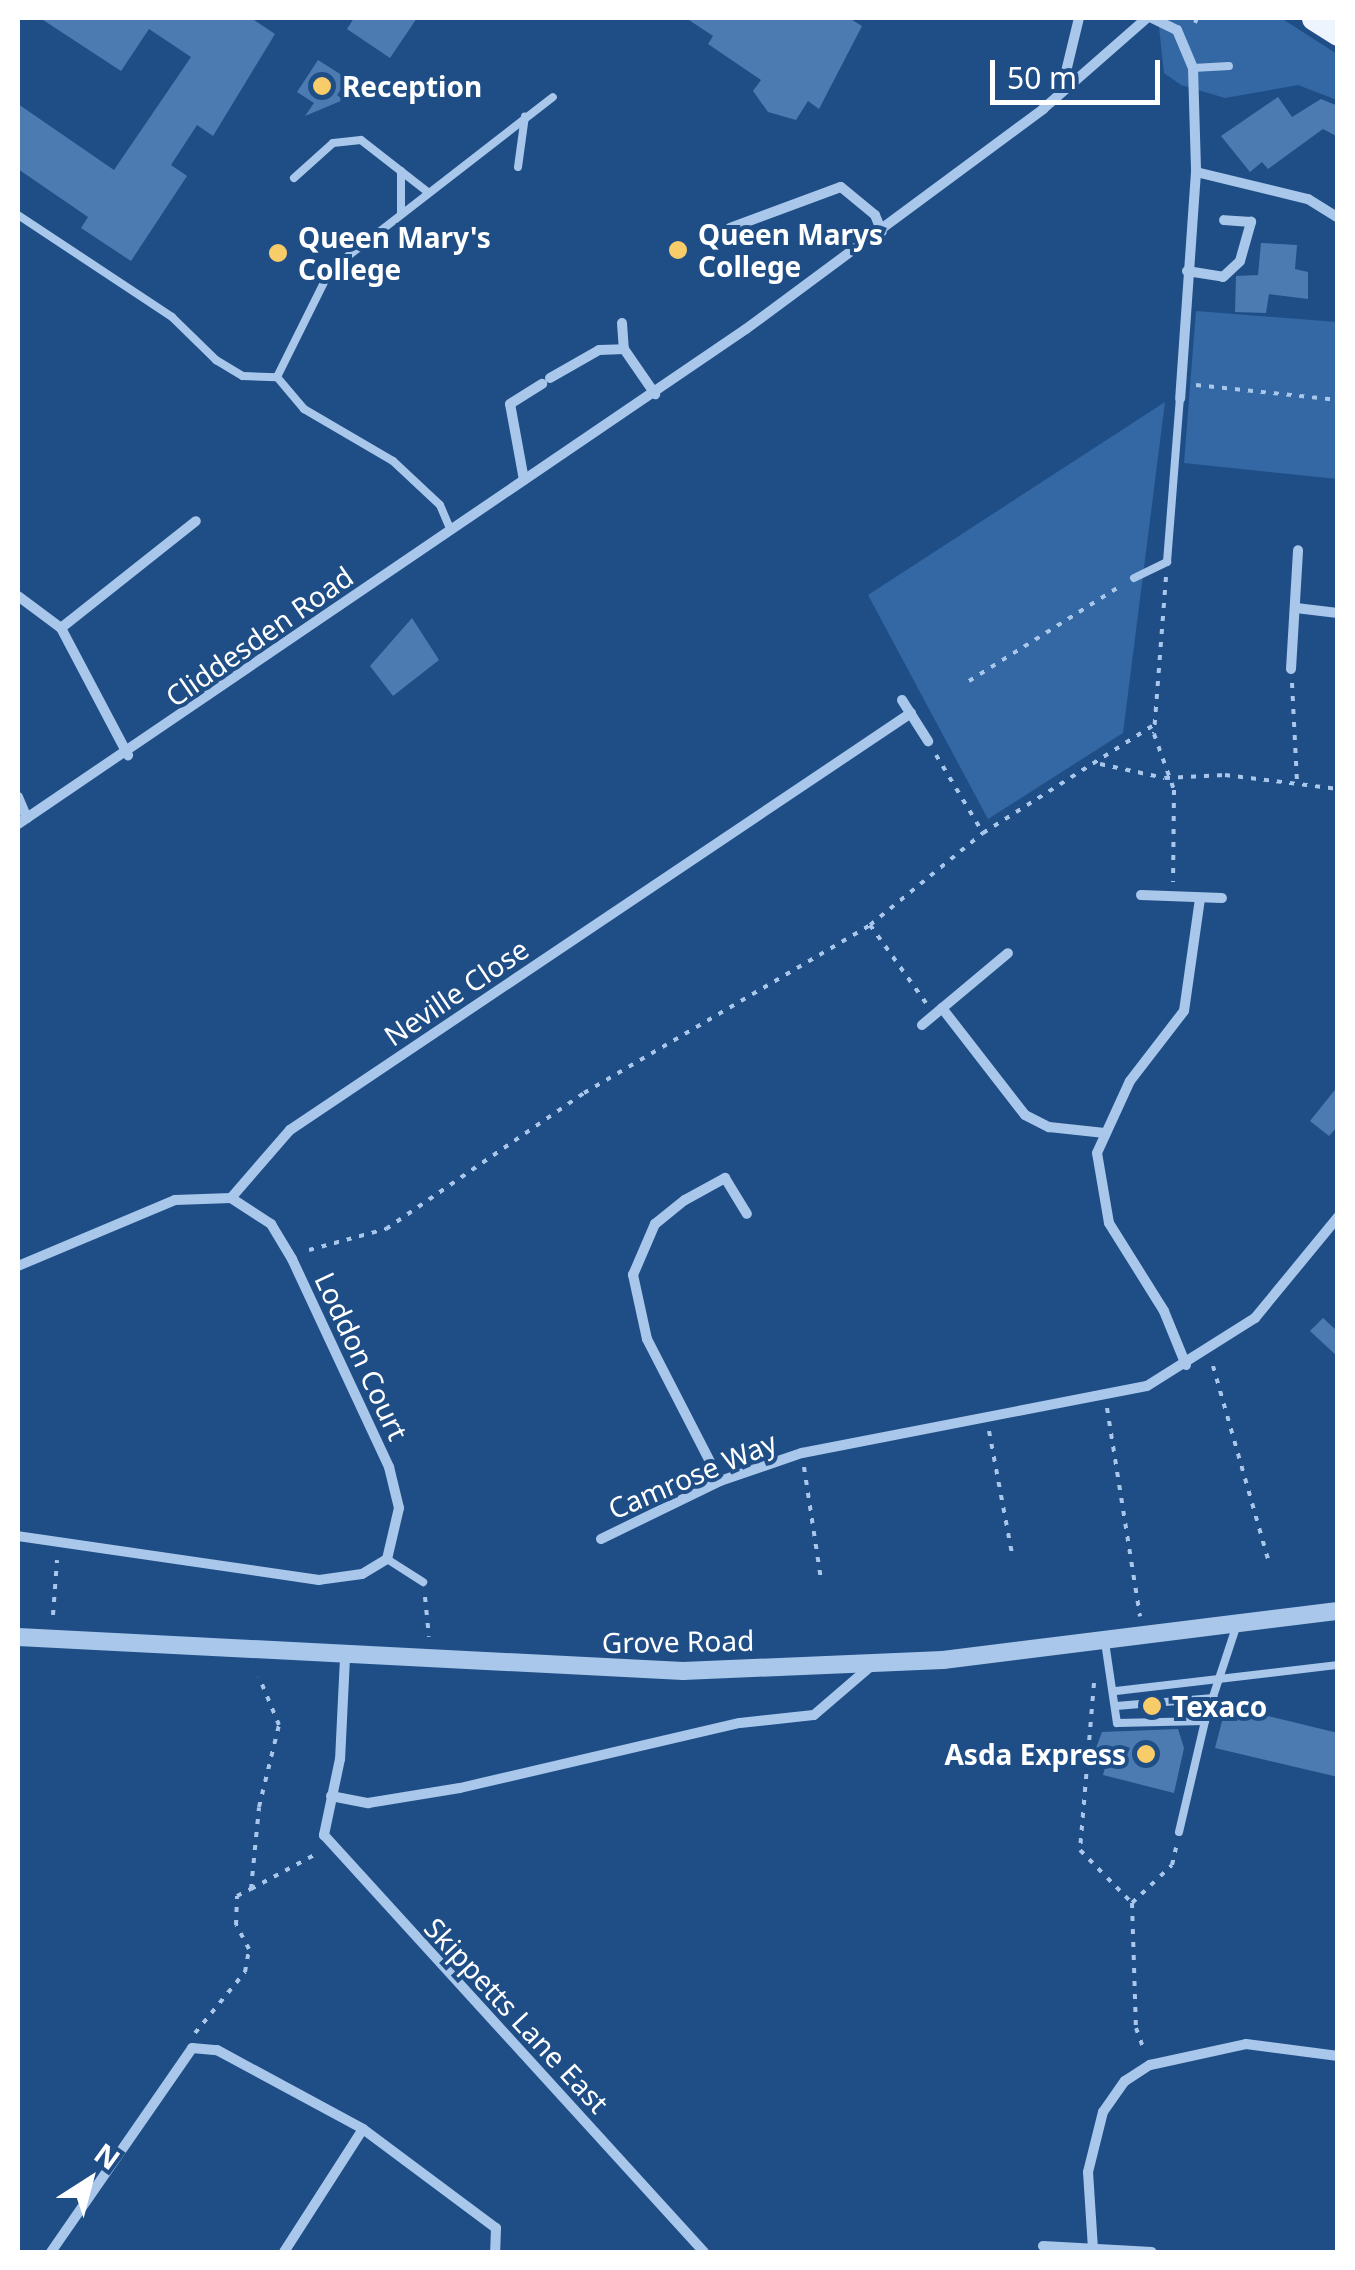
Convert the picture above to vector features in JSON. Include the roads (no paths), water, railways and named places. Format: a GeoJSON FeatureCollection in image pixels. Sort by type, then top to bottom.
{"type":"FeatureCollection","features":[{"type":"Feature","properties":{"kind":"main road"},"geometry":{"type":"LineString","coordinates":[[1314,18],[1338,33]]}},
{"type":"Feature","properties":{"kind":"street"},"geometry":{"type":"LineString","coordinates":[[1063,85],[1078,18]]}},
{"type":"Feature","properties":{"kind":"street"},"geometry":{"type":"LineString","coordinates":[[1149,18],[1177,30],[1193,68],[1196,172],[1180,398]]}},
{"type":"Feature","properties":{"kind":"street","name":"Cliddesden Road"},"geometry":{"type":"LineString","coordinates":[[22,821],[128,756],[450,528],[654,394],[882,232],[1149,18]]}},
{"type":"Feature","properties":{"kind":"street"},"geometry":{"type":"LineString","coordinates":[[1196,172],[1308,199],[1338,218]]}},
{"type":"Feature","properties":{"kind":"street"},"geometry":{"type":"LineString","coordinates":[[730,228],[841,188],[875,216],[882,232]]}},
{"type":"Feature","properties":{"kind":"street"},"geometry":{"type":"LineString","coordinates":[[1187,271],[1223,276],[1240,261],[1252,222],[1224,220]]}},
{"type":"Feature","properties":{"kind":"street"},"geometry":{"type":"LineString","coordinates":[[622,324],[624,349],[654,394]]}},
{"type":"Feature","properties":{"kind":"street"},"geometry":{"type":"LineString","coordinates":[[524,480],[510,404],[599,350],[624,349]]}},
{"type":"Feature","properties":{"kind":"street"},"geometry":{"type":"LineString","coordinates":[[61,628],[196,520]]}},
{"type":"Feature","properties":{"kind":"street"},"geometry":{"type":"LineString","coordinates":[[1291,668],[1298,550]]}},
{"type":"Feature","properties":{"kind":"street"},"geometry":{"type":"LineString","coordinates":[[18,596],[61,628],[128,756]]}},
{"type":"Feature","properties":{"kind":"street"},"geometry":{"type":"LineString","coordinates":[[1296,608],[1338,613]]}},
{"type":"Feature","properties":{"kind":"street"},"geometry":{"type":"LineString","coordinates":[[902,700],[928,741]]}},
{"type":"Feature","properties":{"kind":"street","name":"Neville Close"},"geometry":{"type":"LineString","coordinates":[[230,1198],[290,1130],[910,713]]}},
{"type":"Feature","properties":{"kind":"street"},"geometry":{"type":"LineString","coordinates":[[18,797],[22,821]]}},
{"type":"Feature","properties":{"kind":"street"},"geometry":{"type":"LineString","coordinates":[[1141,895],[1222,898]]}},
{"type":"Feature","properties":{"kind":"street"},"geometry":{"type":"LineString","coordinates":[[1186,1365],[1164,1311],[1109,1223],[1097,1153],[1130,1081],[1184,1011],[1200,898]]}},
{"type":"Feature","properties":{"kind":"street"},"geometry":{"type":"LineString","coordinates":[[922,1025],[1008,952]]}},
{"type":"Feature","properties":{"kind":"street"},"geometry":{"type":"LineString","coordinates":[[938,1011],[1025,1114],[1049,1127],[1105,1132]]}},
{"type":"Feature","properties":{"kind":"street"},"geometry":{"type":"LineString","coordinates":[[720,1482],[647,1339],[632,1275],[654,1224],[684,1200],[725,1178],[747,1214]]}},
{"type":"Feature","properties":{"kind":"street"},"geometry":{"type":"LineString","coordinates":[[18,1266],[175,1200],[230,1198]]}},
{"type":"Feature","properties":{"kind":"street","name":"Loddon Court"},"geometry":{"type":"LineString","coordinates":[[230,1198],[271,1224],[292,1259],[389,1466],[399,1508],[386,1558]]}},
{"type":"Feature","properties":{"kind":"street","name":"Camrose Way"},"geometry":{"type":"LineString","coordinates":[[601,1539],[720,1482],[802,1453],[1105,1398],[1186,1365],[1256,1318],[1338,1217]]}},
{"type":"Feature","properties":{"kind":"street"},"geometry":{"type":"LineString","coordinates":[[18,1536],[318,1580],[362,1574],[386,1558]]}},
{"type":"Feature","properties":{"kind":"street","name":"Grove Road"},"geometry":{"type":"LineString","coordinates":[[18,1637],[561,1670],[876,1662],[1106,1642],[1338,1611]]}},
{"type":"Feature","properties":{"kind":"street"},"geometry":{"type":"LineString","coordinates":[[345,1658],[330,1796],[368,1803],[460,1788],[740,1723],[814,1714],[876,1662]]}},
{"type":"Feature","properties":{"kind":"street","name":"Skippetts Lane East"},"geometry":{"type":"LineString","coordinates":[[330,1796],[324,1835],[332,1846],[704,2252]]}},
{"type":"Feature","properties":{"kind":"street"},"geometry":{"type":"LineString","coordinates":[[1093,2248],[1088,2172],[1103,2112],[1150,2065],[1246,2044],[1338,2056]]}},
{"type":"Feature","properties":{"kind":"street"},"geometry":{"type":"LineString","coordinates":[[50,2252],[192,2048],[218,2050],[363,2129],[496,2228],[495,2252]]}},
{"type":"Feature","properties":{"kind":"street"},"geometry":{"type":"LineString","coordinates":[[284,2252],[363,2129]]}},
{"type":"Feature","properties":{"kind":"street"},"geometry":{"type":"LineString","coordinates":[[1042,2246],[1152,2252]]}},
{"type":"Feature","properties":{"kind":"lane"},"geometry":{"type":"LineString","coordinates":[[1193,68],[1229,66]]}},
{"type":"Feature","properties":{"kind":"lane"},"geometry":{"type":"LineString","coordinates":[[277,377],[330,270],[553,97]]}},
{"type":"Feature","properties":{"kind":"lane"},"geometry":{"type":"LineString","coordinates":[[518,168],[526,116]]}},
{"type":"Feature","properties":{"kind":"lane"},"geometry":{"type":"LineString","coordinates":[[294,178],[333,143],[361,140],[429,193]]}},
{"type":"Feature","properties":{"kind":"lane"},"geometry":{"type":"LineString","coordinates":[[401,171],[401,214]]}},
{"type":"Feature","properties":{"kind":"lane"},"geometry":{"type":"LineString","coordinates":[[18,215],[131,292],[243,376],[277,377],[304,409],[393,461],[440,506],[450,528]]}},
{"type":"Feature","properties":{"kind":"lane"},"geometry":{"type":"LineString","coordinates":[[1134,578],[1167,562],[1180,398]]}},
{"type":"Feature","properties":{"kind":"lane"},"geometry":{"type":"LineString","coordinates":[[386,1558],[423,1582]]}},
{"type":"Feature","properties":{"kind":"lane"},"geometry":{"type":"LineString","coordinates":[[1180,1832],[1205,1721],[1236,1627]]}},
{"type":"Feature","properties":{"kind":"lane"},"geometry":{"type":"LineString","coordinates":[[1106,1642],[1116,1691],[1117,1724],[1205,1721]]}},
{"type":"Feature","properties":{"kind":"lane"},"geometry":{"type":"LineString","coordinates":[[1116,1691],[1338,1665]]}},
{"type":"Feature","properties":{"kind":"lane"},"geometry":{"type":"LineString","coordinates":[[1116,1706],[1214,1698]]}},
{"type":"Feature","properties":{"kind":"place","name":"Reception"},"geometry":{"type":"Point","coordinates":[322,86]}},
{"type":"Feature","properties":{"kind":"place","name":"Queen Marys College"},"geometry":{"type":"Point","coordinates":[678,250]}},
{"type":"Feature","properties":{"kind":"place","name":"Queen Mary's College"},"geometry":{"type":"Point","coordinates":[278,253]}},
{"type":"Feature","properties":{"kind":"place","name":"Texaco"},"geometry":{"type":"Point","coordinates":[1152,1706]}},
{"type":"Feature","properties":{"kind":"place","name":"Asda Express"},"geometry":{"type":"Point","coordinates":[1146,1754]}}]}
